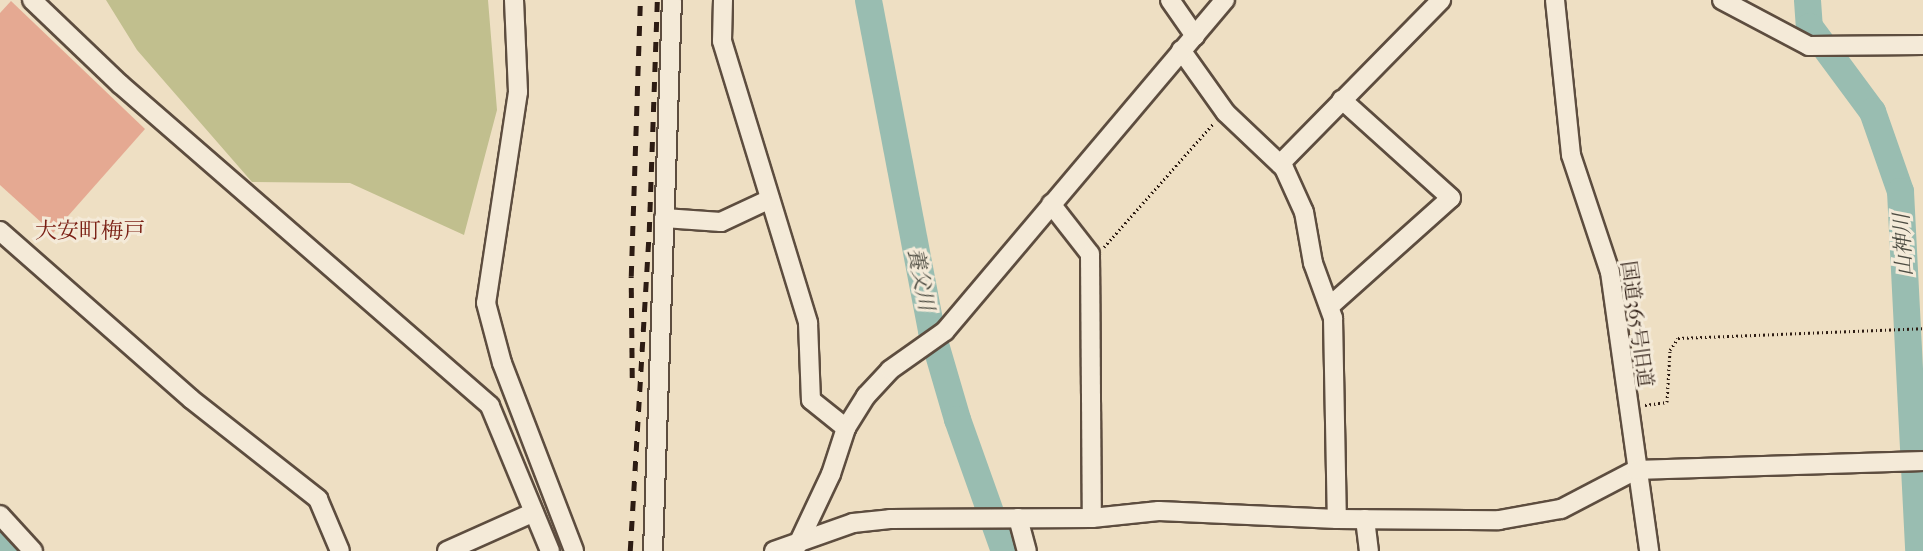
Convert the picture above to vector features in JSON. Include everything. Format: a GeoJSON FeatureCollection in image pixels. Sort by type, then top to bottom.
{"type":"FeatureCollection","features":[{"type":"Feature","properties":{"kind":"street"},"geometry":{"type":"LineString","coordinates":[[32,0],[120,84],[490,406],[550,551]]}},
{"type":"Feature","properties":{"kind":"street"},"geometry":{"type":"LineString","coordinates":[[514,0],[518,92],[486,303],[502,363],[574,551]]}},
{"type":"Feature","properties":{"kind":"street"},"geometry":{"type":"LineString","coordinates":[[653,551],[672,0]]}},
{"type":"Feature","properties":{"kind":"street"},"geometry":{"type":"LineString","coordinates":[[723,0],[722,41],[808,323],[811,400],[846,428]]}},
{"type":"Feature","properties":{"kind":"street"},"geometry":{"type":"LineString","coordinates":[[1170,0],[1196,36]]}},
{"type":"Feature","properties":{"kind":"street"},"geometry":{"type":"LineString","coordinates":[[797,546],[831,474],[846,428],[866,396],[891,370],[945,331],[1225,0]]}},
{"type":"Feature","properties":{"kind":"street"},"geometry":{"type":"LineString","coordinates":[[1280,164],[1441,0]]}},
{"type":"Feature","properties":{"kind":"street","name":"国道365号旧道"},"geometry":{"type":"LineString","coordinates":[[1555,0],[1571,155],[1610,272],[1648,551]]}},
{"type":"Feature","properties":{"kind":"street"},"geometry":{"type":"LineString","coordinates":[[1722,0],[1816,48],[1923,45]]}},
{"type":"Feature","properties":{"kind":"street"},"geometry":{"type":"LineString","coordinates":[[1181,50],[1226,113],[1280,164],[1304,212],[1313,263],[1330,306],[1337,519]]}},
{"type":"Feature","properties":{"kind":"street"},"geometry":{"type":"LineString","coordinates":[[1330,306],[1451,198],[1342,100]]}},
{"type":"Feature","properties":{"kind":"street"},"geometry":{"type":"LineString","coordinates":[[664,218],[721,222],[771,200]]}},
{"type":"Feature","properties":{"kind":"street"},"geometry":{"type":"LineString","coordinates":[[1051,204],[1090,254],[1092,518]]}},
{"type":"Feature","properties":{"kind":"street"},"geometry":{"type":"LineString","coordinates":[[0,231],[191,399],[318,499],[340,551]]}},
{"type":"Feature","properties":{"kind":"street"},"geometry":{"type":"LineString","coordinates":[[774,551],[797,546],[873,520],[1092,518],[1159,511],[1337,519],[1499,520],[1531,516],[1588,497],[1636,470],[1923,461]]}},
{"type":"Feature","properties":{"kind":"street"},"geometry":{"type":"LineString","coordinates":[[447,551],[534,512]]}},
{"type":"Feature","properties":{"kind":"street"},"geometry":{"type":"LineString","coordinates":[[0,515],[33,551]]}},
{"type":"Feature","properties":{"kind":"street"},"geometry":{"type":"LineString","coordinates":[[1014,518],[1026,551]]}},
{"type":"Feature","properties":{"kind":"street"},"geometry":{"type":"LineString","coordinates":[[1365,519],[1369,551]]}},
{"type":"Feature","properties":{"kind":"path"},"geometry":{"type":"LineString","coordinates":[[1090,254],[1103,248],[1226,113]]}},
{"type":"Feature","properties":{"kind":"path"},"geometry":{"type":"LineString","coordinates":[[1627,408],[1667,402],[1670,350],[1678,338],[1923,328]]}},
{"type":"Feature","properties":{"kind":"shaded area"},"geometry":{"type":"Polygon","coordinates":[[[106,0],[488,0],[497,110],[464,235],[350,183],[252,182],[137,50],[106,0]]]}},
{"type":"Feature","properties":{"kind":"building"},"geometry":{"type":"Polygon","coordinates":[[[11,1],[145,129],[53,233],[0,185],[0,13],[11,1]]]}},
{"type":"Feature","properties":{"kind":"waterway","name":"養父川"},"geometry":{"type":"LineString","coordinates":[[868,0],[931,330],[957,419],[1004,551]]}},
{"type":"Feature","properties":{"kind":"waterway","name":"山神川"},"geometry":{"type":"LineString","coordinates":[[1807,0],[1809,26],[1872,111],[1900,191],[1918,551]]}},
{"type":"Feature","properties":{"kind":"waterway"},"geometry":{"type":"LineString","coordinates":[[0,541],[10,551]]}},
{"type":"Feature","properties":{"kind":"railway"},"geometry":{"type":"LineString","coordinates":[[632,378],[631,276],[640,0]]}},
{"type":"Feature","properties":{"kind":"railway"},"geometry":{"type":"LineString","coordinates":[[630,551],[649,232],[657,0]]}},
{"type":"Feature","properties":{"kind":"district","name":"大安町梅戸"},"geometry":{"type":"Point","coordinates":[90,232]}}]}
